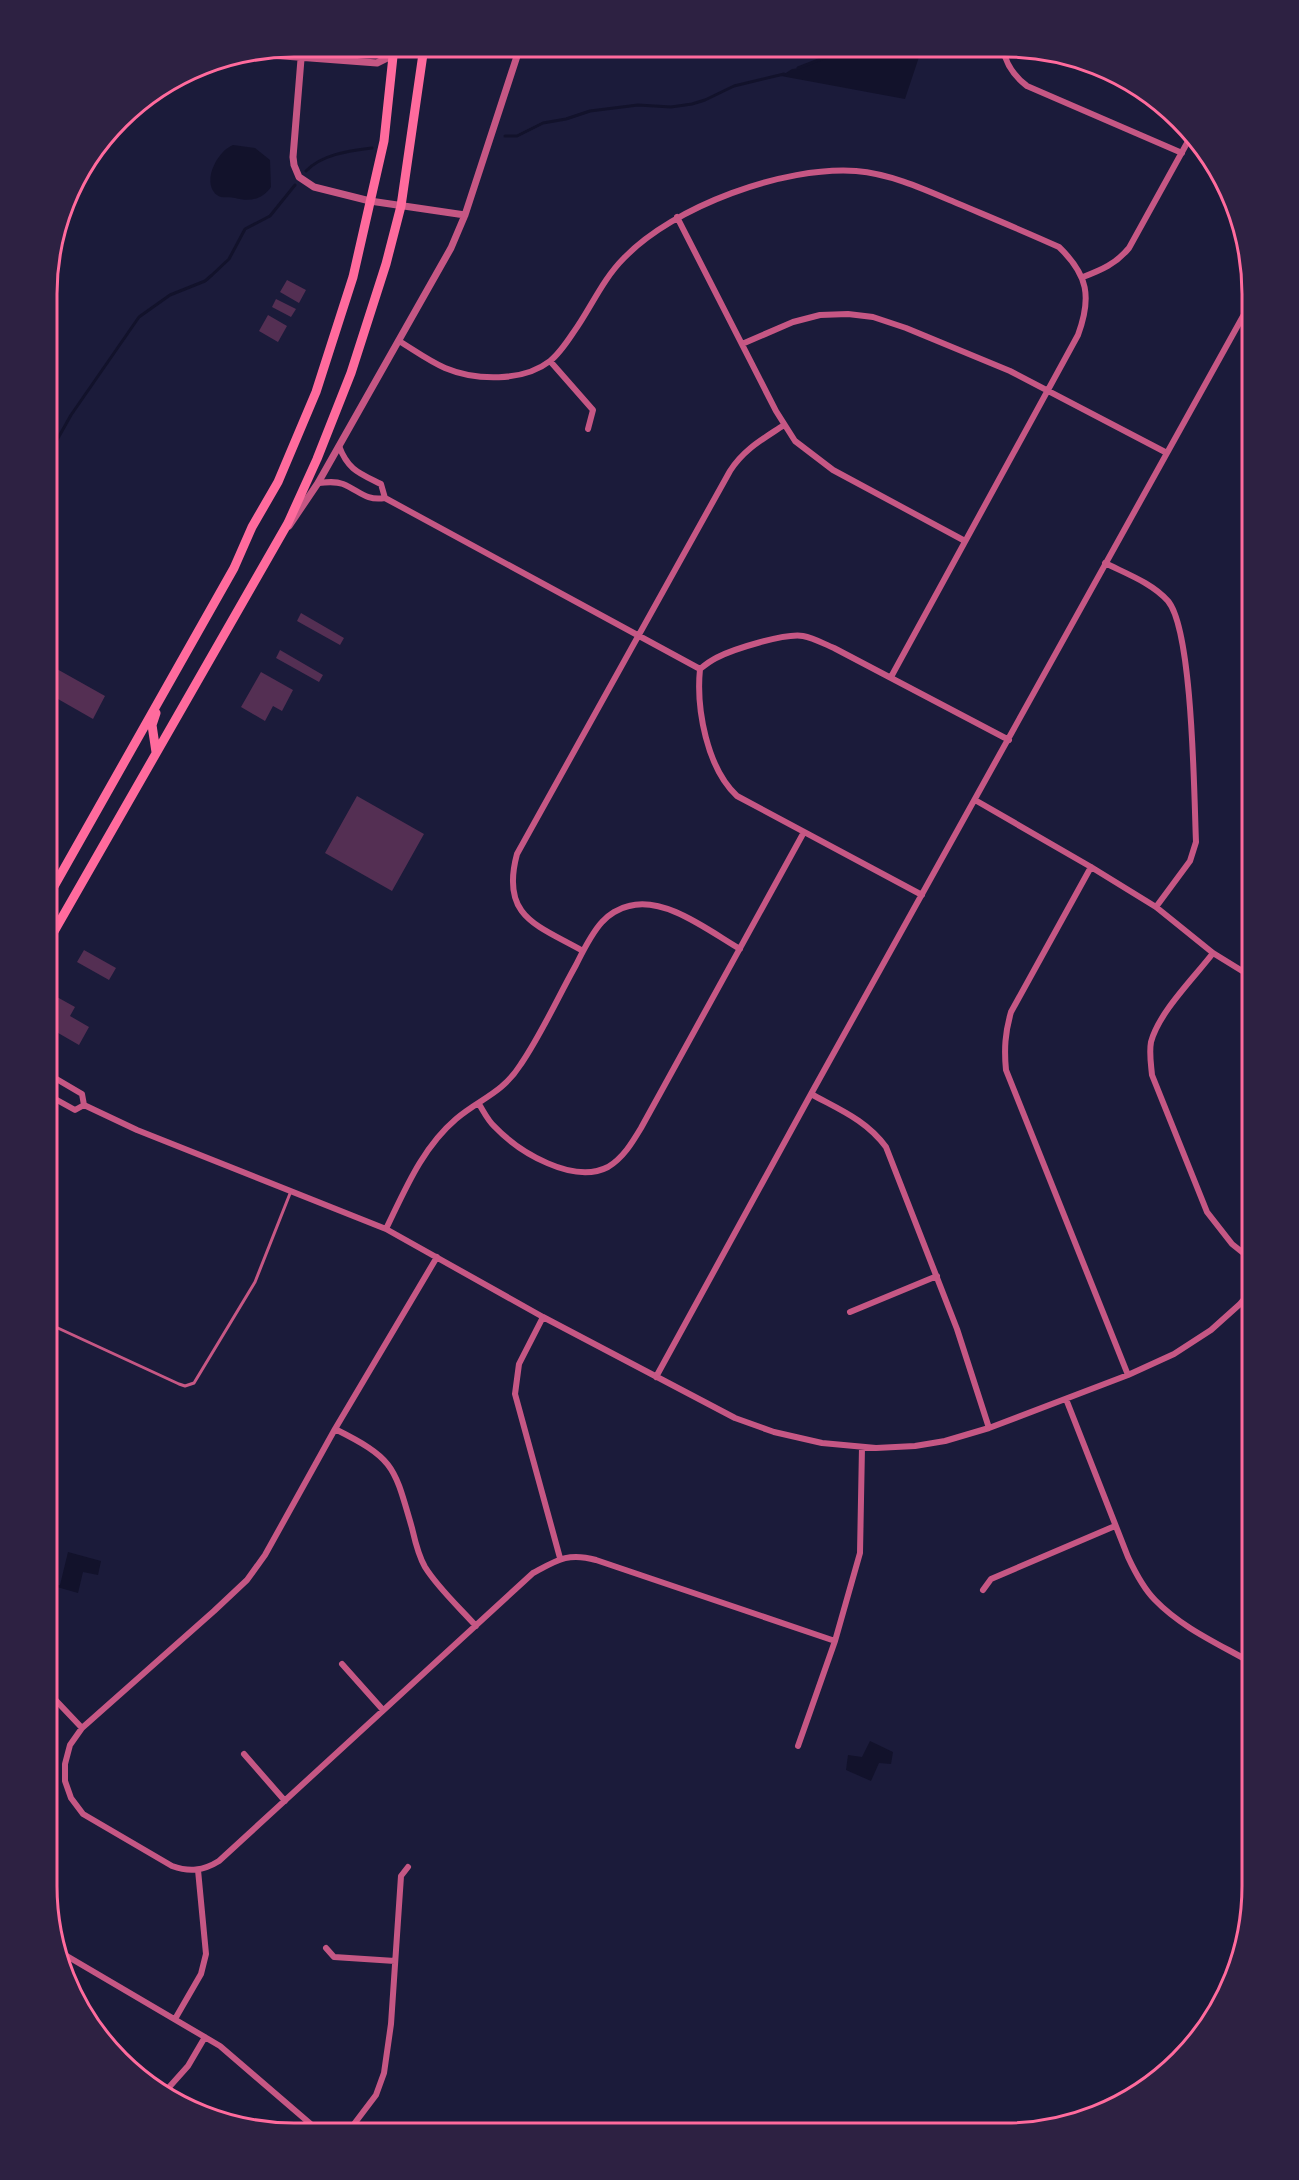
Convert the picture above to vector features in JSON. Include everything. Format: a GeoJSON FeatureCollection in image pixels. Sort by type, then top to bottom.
{"type":"FeatureCollection","features":[{"type":"Feature","properties":{"kind":"highway"},"geometry":{"type":"LineString","coordinates":[[57,881],[234,568],[252,527],[278,482],[316,392],[353,277],[384,141],[391,57]]}},
{"type":"Feature","properties":{"kind":"highway"},"geometry":{"type":"LineString","coordinates":[[57,926],[288,523],[317,459],[351,373],[386,264],[401,206],[423,57]]}},
{"type":"Feature","properties":{"kind":"highway"},"geometry":{"type":"LineString","coordinates":[[156,752],[152,725],[160,699]]}},
{"type":"Feature","properties":{"kind":"street"},"geometry":{"type":"LineString","coordinates":[[292,57],[377,63],[391,57]]}},
{"type":"Feature","properties":{"kind":"street"},"geometry":{"type":"LineString","coordinates":[[272,550],[318,483],[451,248],[465,215],[517,57]]}},
{"type":"Feature","properties":{"kind":"street"},"geometry":{"type":"LineString","coordinates":[[1006,57],[1016,77],[1027,86],[1182,153]]}},
{"type":"Feature","properties":{"kind":"street"},"geometry":{"type":"LineString","coordinates":[[301,58],[293,157],[296,172],[308,184],[370,201],[465,215]]}},
{"type":"Feature","properties":{"kind":"street"},"geometry":{"type":"LineString","coordinates":[[1083,277],[1110,266],[1129,248],[1187,143]]}},
{"type":"Feature","properties":{"kind":"street"},"geometry":{"type":"LineString","coordinates":[[399,341],[444,368],[480,378],[514,375],[550,361],[574,332],[599,289],[623,259],[648,236],[704,204],[794,176],[833,171],[874,173],[902,181],[1059,247],[1073,260],[1083,277],[1087,299],[1085,316],[1078,335],[891,677]]}},
{"type":"Feature","properties":{"kind":"street"},"geometry":{"type":"LineString","coordinates":[[677,218],[784,425],[795,441],[833,470],[965,541]]}},
{"type":"Feature","properties":{"kind":"street"},"geometry":{"type":"LineString","coordinates":[[742,344],[792,322],[820,315],[848,314],[873,317],[906,328],[1010,371],[1167,453]]}},
{"type":"Feature","properties":{"kind":"street"},"geometry":{"type":"LineString","coordinates":[[656,1377],[1242,318]]}},
{"type":"Feature","properties":{"kind":"street"},"geometry":{"type":"LineString","coordinates":[[550,361],[593,410],[588,429]]}},
{"type":"Feature","properties":{"kind":"street"},"geometry":{"type":"LineString","coordinates":[[583,951],[529,920],[519,907],[513,892],[512,874],[517,854],[739,458],[751,446],[784,425]]}},
{"type":"Feature","properties":{"kind":"street"},"geometry":{"type":"LineString","coordinates":[[339,446],[344,460],[352,469],[381,484],[385,498]]}},
{"type":"Feature","properties":{"kind":"street"},"geometry":{"type":"LineString","coordinates":[[318,483],[343,484],[372,500],[385,498],[700,669]]}},
{"type":"Feature","properties":{"kind":"street"},"geometry":{"type":"LineString","coordinates":[[1105,564],[1154,588],[1168,602],[1176,614],[1184,646],[1196,842],[1190,861],[1156,907]]}},
{"type":"Feature","properties":{"kind":"street"},"geometry":{"type":"LineString","coordinates":[[700,669],[716,658],[779,638],[801,636],[815,639],[1009,740]]}},
{"type":"Feature","properties":{"kind":"street"},"geometry":{"type":"LineString","coordinates":[[700,669],[698,691],[706,736],[719,775],[727,787],[737,796],[922,895]]}},
{"type":"Feature","properties":{"kind":"street"},"geometry":{"type":"LineString","coordinates":[[975,800],[1156,907],[1213,953],[1242,971]]}},
{"type":"Feature","properties":{"kind":"street"},"geometry":{"type":"LineString","coordinates":[[479,1104],[493,1125],[508,1140],[561,1169],[592,1172],[607,1167],[620,1158],[630,1146],[804,832]]}},
{"type":"Feature","properties":{"kind":"street"},"geometry":{"type":"LineString","coordinates":[[1091,867],[1011,1012],[1004,1049],[1006,1070],[1128,1375]]}},
{"type":"Feature","properties":{"kind":"street"},"geometry":{"type":"LineString","coordinates":[[386,1229],[412,1175],[429,1148],[456,1119],[502,1088],[521,1065],[583,951],[602,921],[627,906],[642,903],[670,909],[740,949]]}},
{"type":"Feature","properties":{"kind":"street"},"geometry":{"type":"LineString","coordinates":[[1213,953],[1158,1026],[1151,1042],[1151,1066],[1152,1075],[1207,1212],[1232,1244],[1242,1252]]}},
{"type":"Feature","properties":{"kind":"street"},"geometry":{"type":"LineString","coordinates":[[57,1079],[82,1094],[84,1105]]}},
{"type":"Feature","properties":{"kind":"street"},"geometry":{"type":"LineString","coordinates":[[811,1094],[863,1122],[886,1148],[957,1329],[989,1428]]}},
{"type":"Feature","properties":{"kind":"street"},"geometry":{"type":"LineString","coordinates":[[57,1100],[75,1110],[84,1105]]}},
{"type":"Feature","properties":{"kind":"street"},"geometry":{"type":"LineString","coordinates":[[84,1105],[137,1130],[386,1229],[543,1317],[735,1419],[822,1443],[895,1448],[934,1443],[989,1428],[1128,1375],[1174,1354],[1199,1338],[1242,1302]]}},
{"type":"Feature","properties":{"kind":"street"},"geometry":{"type":"LineString","coordinates":[[437,1257],[335,1429],[265,1555],[247,1580],[81,1728],[70,1745],[65,1764],[65,1781],[71,1798],[83,1814],[172,1866],[183,1870],[209,1867],[219,1861],[533,1573],[560,1558],[579,1556],[589,1558],[835,1641]]}},
{"type":"Feature","properties":{"kind":"street"},"geometry":{"type":"LineString","coordinates":[[850,1312],[937,1276]]}},
{"type":"Feature","properties":{"kind":"street"},"geometry":{"type":"LineString","coordinates":[[543,1317],[519,1364],[515,1394],[560,1558]]}},
{"type":"Feature","properties":{"kind":"street"},"geometry":{"type":"LineString","coordinates":[[1066,1399],[1115,1526],[1136,1573],[1154,1599],[1191,1628],[1242,1657]]}},
{"type":"Feature","properties":{"kind":"street"},"geometry":{"type":"LineString","coordinates":[[335,1429],[365,1444],[389,1465],[397,1478],[418,1551],[425,1566],[476,1626]]}},
{"type":"Feature","properties":{"kind":"street"},"geometry":{"type":"LineString","coordinates":[[798,1746],[835,1641],[860,1553],[862,1447]]}},
{"type":"Feature","properties":{"kind":"street"},"geometry":{"type":"LineString","coordinates":[[983,1590],[991,1579],[1115,1526]]}},
{"type":"Feature","properties":{"kind":"street"},"geometry":{"type":"LineString","coordinates":[[342,1664],[383,1710]]}},
{"type":"Feature","properties":{"kind":"street"},"geometry":{"type":"LineString","coordinates":[[57,1702],[81,1728]]}},
{"type":"Feature","properties":{"kind":"street"},"geometry":{"type":"LineString","coordinates":[[244,1754],[285,1801]]}},
{"type":"Feature","properties":{"kind":"street"},"geometry":{"type":"LineString","coordinates":[[355,2123],[376,2096],[384,2073],[392,2024],[401,1876],[408,1867]]}},
{"type":"Feature","properties":{"kind":"street"},"geometry":{"type":"LineString","coordinates":[[175,2019],[201,1974],[206,1954],[198,1870]]}},
{"type":"Feature","properties":{"kind":"street"},"geometry":{"type":"LineString","coordinates":[[326,1948],[334,1957],[395,1961]]}},
{"type":"Feature","properties":{"kind":"street"},"geometry":{"type":"LineString","coordinates":[[68,1957],[220,2046],[308,2123]]}},
{"type":"Feature","properties":{"kind":"street"},"geometry":{"type":"LineString","coordinates":[[169,2087],[188,2066],[206,2037]]}},
{"type":"Feature","properties":{"kind":"lane"},"geometry":{"type":"LineString","coordinates":[[57,1328],[179,1384],[185,1386],[194,1383],[255,1282],[291,1191]]}},
{"type":"Feature","properties":{"kind":"shaded area"},"geometry":{"type":"Polygon","coordinates":[[[827,57],[919,57],[905,99],[781,76],[792,69],[827,57]]]}},
{"type":"Feature","properties":{"kind":"shaded area"},"geometry":{"type":"Polygon","coordinates":[[[233,145],[255,148],[270,160],[271,187],[264,195],[245,200],[221,197],[212,190],[210,183],[213,168],[227,148],[233,145]]]}},
{"type":"Feature","properties":{"kind":"shaded area"},"geometry":{"type":"Polygon","coordinates":[[[68,1552],[101,1561],[98,1575],[83,1572],[78,1593],[57,1587],[60,1585],[68,1552]]]}},
{"type":"Feature","properties":{"kind":"shaded area"},"geometry":{"type":"Polygon","coordinates":[[[870,1741],[893,1752],[891,1764],[879,1763],[871,1781],[846,1770],[848,1755],[862,1757],[870,1741]]]}},
{"type":"Feature","properties":{"kind":"building"},"geometry":{"type":"Polygon","coordinates":[[[287,280],[306,290],[299,303],[280,292],[287,280]]]}},
{"type":"Feature","properties":{"kind":"building"},"geometry":{"type":"Polygon","coordinates":[[[276,299],[296,309],[291,317],[272,307],[276,299]]]}},
{"type":"Feature","properties":{"kind":"building"},"geometry":{"type":"Polygon","coordinates":[[[268,315],[287,326],[278,342],[259,331],[268,315]]]}},
{"type":"Feature","properties":{"kind":"building"},"geometry":{"type":"Polygon","coordinates":[[[301,613],[344,638],[340,645],[297,621],[301,613]]]}},
{"type":"Feature","properties":{"kind":"building"},"geometry":{"type":"Polygon","coordinates":[[[280,650],[323,675],[319,682],[276,658],[280,650]]]}},
{"type":"Feature","properties":{"kind":"building"},"geometry":{"type":"Polygon","coordinates":[[[57,669],[105,696],[93,719],[58,699],[57,669]]]}},
{"type":"Feature","properties":{"kind":"building"},"geometry":{"type":"Polygon","coordinates":[[[261,672],[293,690],[282,711],[273,706],[265,721],[241,707],[261,672]]]}},
{"type":"Feature","properties":{"kind":"building"},"geometry":{"type":"Polygon","coordinates":[[[357,796],[424,834],[392,891],[325,853],[357,796]]]}},
{"type":"Feature","properties":{"kind":"building"},"geometry":{"type":"Polygon","coordinates":[[[84,950],[116,968],[109,980],[77,962],[84,950]]]}},
{"type":"Feature","properties":{"kind":"building"},"geometry":{"type":"Polygon","coordinates":[[[57,997],[75,1007],[70,1016],[89,1027],[79,1045],[57,1032],[57,997]]]}},
{"type":"Feature","properties":{"kind":"waterway"},"geometry":{"type":"LineString","coordinates":[[798,68],[826,57]]}},
{"type":"Feature","properties":{"kind":"waterway"},"geometry":{"type":"LineString","coordinates":[[505,136],[517,136],[543,123],[566,119],[590,111],[638,105],[671,107],[692,104],[734,86],[784,74]]}},
{"type":"Feature","properties":{"kind":"waterway"},"geometry":{"type":"LineString","coordinates":[[306,171],[312,165],[328,157],[372,148]]}},
{"type":"Feature","properties":{"kind":"waterway"},"geometry":{"type":"LineString","coordinates":[[57,440],[71,415],[139,317],[170,295],[205,281],[229,259],[245,229],[270,216],[295,185]]}}]}
